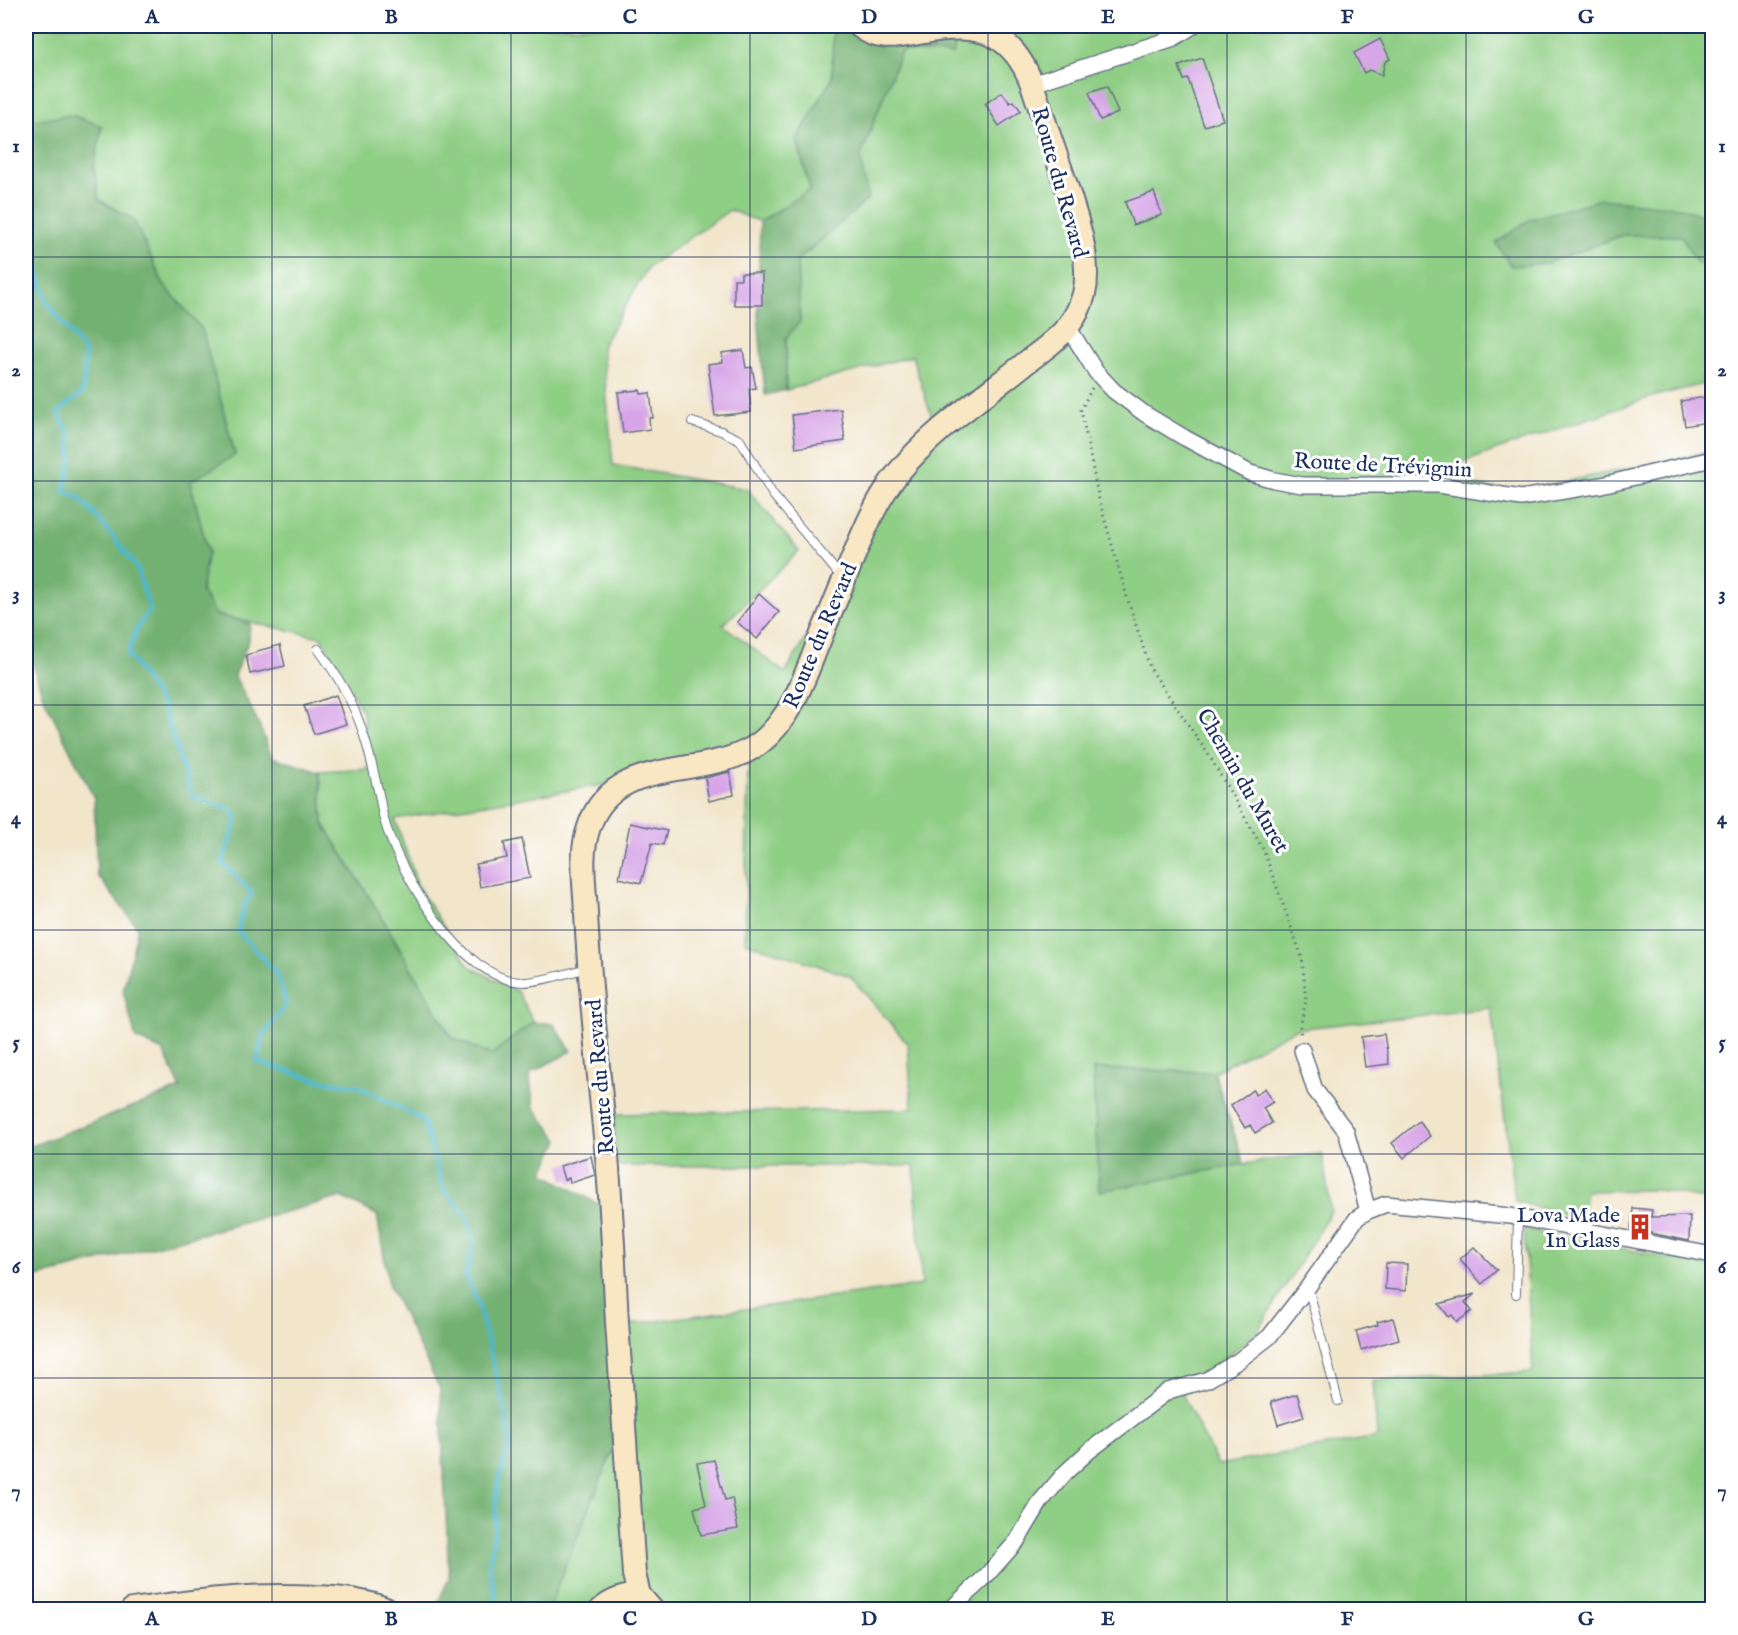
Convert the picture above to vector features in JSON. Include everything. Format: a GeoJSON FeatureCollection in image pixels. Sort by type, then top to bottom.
{"type":"FeatureCollection","features":[{"type":"Feature","properties":{"kind":"main road","name":"Route du Revard"},"geometry":{"type":"LineString","coordinates":[[643,1605],[634,1575],[608,1163],[590,967],[583,861],[590,822],[598,806],[628,782],[649,774],[720,761],[743,753],[759,744],[783,718],[799,688],[864,531],[882,495],[922,446],[1068,327],[1077,312],[1084,292],[1085,258],[1072,205],[1026,68],[1006,43],[980,30],[966,27],[879,37],[859,26]]}},
{"type":"Feature","properties":{"kind":"main road"},"geometry":{"type":"LineString","coordinates":[[132,1610],[257,1596],[294,1595],[351,1599],[372,1603],[388,1610]]}},
{"type":"Feature","properties":{"kind":"main road"},"geometry":{"type":"LineString","coordinates":[[601,1610],[624,1596],[643,1605]]}},
{"type":"Feature","properties":{"kind":"street"},"geometry":{"type":"LineString","coordinates":[[1032,84],[1174,38],[1192,26]]}},
{"type":"Feature","properties":{"kind":"street","name":"Route de Trévignin"},"geometry":{"type":"LineString","coordinates":[[1068,327],[1096,372],[1114,391],[1145,414],[1185,438],[1250,473],[1274,480],[1302,485],[1439,485],[1521,498],[1601,485],[1713,459]]}},
{"type":"Feature","properties":{"kind":"street"},"geometry":{"type":"LineString","coordinates":[[1302,1050],[1315,1090],[1346,1131],[1368,1211]]}},
{"type":"Feature","properties":{"kind":"street"},"geometry":{"type":"LineString","coordinates":[[950,1610],[986,1576],[1017,1541],[1041,1501],[1066,1472],[1089,1451],[1168,1391],[1207,1380],[1238,1361],[1269,1337],[1357,1218],[1368,1211],[1386,1204],[1518,1218],[1713,1254]]}},
{"type":"Feature","properties":{"kind":"lane"},"geometry":{"type":"LineString","coordinates":[[692,423],[722,431],[740,440],[773,495],[844,580]]}},
{"type":"Feature","properties":{"kind":"lane"},"geometry":{"type":"LineString","coordinates":[[318,649],[337,674],[361,725],[385,825],[404,872],[436,920],[458,946],[480,965],[498,975],[521,982],[590,967]]}},
{"type":"Feature","properties":{"kind":"lane"},"geometry":{"type":"LineString","coordinates":[[1516,1294],[1518,1218]]}},
{"type":"Feature","properties":{"kind":"lane"},"geometry":{"type":"LineString","coordinates":[[1308,1287],[1338,1401]]}},
{"type":"Feature","properties":{"kind":"path","name":"Chemin du Muret"},"geometry":{"type":"LineString","coordinates":[[1096,372],[1094,383],[1081,410],[1099,500],[1130,607],[1150,668],[1210,758],[1263,849],[1302,957],[1306,1001],[1300,1027],[1302,1050]]}},
{"type":"Feature","properties":{"kind":"green space"},"geometry":{"type":"Polygon","coordinates":[[[26,26],[833,26],[832,79],[797,139],[810,190],[760,222],[730,210],[648,267],[602,346],[613,465],[747,489],[799,551],[723,625],[785,673],[934,424],[912,356],[786,390],[786,337],[800,321],[797,261],[868,199],[860,158],[901,51],[953,54],[960,26],[1712,26],[1712,219],[1679,207],[1547,263],[1623,235],[1682,236],[1697,263],[1712,267],[1712,382],[1655,396],[1424,477],[1520,491],[1712,451],[1712,1201],[1658,1190],[1586,1191],[1582,1220],[1515,1201],[1491,1008],[1295,1029],[1214,1072],[1093,1069],[1099,1191],[1244,1164],[1322,1153],[1331,1211],[1258,1331],[1182,1394],[1218,1465],[1377,1437],[1373,1381],[1533,1372],[1524,1229],[1712,1266],[1712,1609],[549,1609],[555,1592],[613,1320],[633,1324],[922,1285],[914,1166],[618,1166],[613,1114],[912,1109],[908,1044],[850,976],[745,942],[748,761],[395,819],[419,889],[469,966],[518,992],[533,1022],[491,1055],[451,1037],[381,916],[323,823],[320,772],[369,769],[363,713],[321,637],[216,615],[201,591],[208,552],[190,481],[235,455],[202,330],[164,285],[133,219],[99,200],[94,167],[101,126],[71,115],[29,121],[26,119],[26,26]]]}},
{"type":"Feature","properties":{"kind":"green space"},"geometry":{"type":"Polygon","coordinates":[[[833,26],[848,31],[851,26],[960,26],[953,54],[901,51],[860,158],[868,199],[797,261],[800,322],[786,338],[786,390],[765,395],[758,316],[760,222],[810,190],[797,139],[832,79],[833,26]]]}},
{"type":"Feature","properties":{"kind":"green space"},"geometry":{"type":"Polygon","coordinates":[[[71,115],[102,126],[94,167],[99,200],[133,219],[164,285],[202,329],[235,455],[190,482],[208,552],[201,591],[216,615],[250,623],[249,640],[234,675],[257,720],[272,757],[320,772],[323,823],[381,916],[451,1037],[491,1055],[533,1022],[553,1024],[572,1051],[529,1074],[534,1108],[559,1140],[543,1173],[605,1208],[614,1447],[549,1609],[435,1609],[449,1578],[440,1389],[389,1286],[377,1215],[342,1197],[26,1280],[26,1148],[181,1088],[163,1051],[136,1039],[123,991],[138,928],[97,875],[94,798],[42,694],[26,639],[26,119],[29,121],[71,115]]]}},
{"type":"Feature","properties":{"kind":"green space"},"geometry":{"type":"Polygon","coordinates":[[[1601,199],[1679,207],[1712,219],[1712,267],[1697,263],[1681,236],[1623,235],[1547,263],[1511,266],[1496,243],[1531,219],[1601,199]]]}},
{"type":"Feature","properties":{"kind":"green space"},"geometry":{"type":"Polygon","coordinates":[[[1093,1069],[1214,1072],[1244,1164],[1099,1191],[1093,1069]]]}},
{"type":"Feature","properties":{"kind":"building"},"geometry":{"type":"Polygon","coordinates":[[[1380,39],[1390,59],[1385,62],[1382,75],[1369,70],[1364,73],[1354,53],[1380,39]]]}},
{"type":"Feature","properties":{"kind":"building"},"geometry":{"type":"Polygon","coordinates":[[[1202,58],[1223,120],[1204,126],[1188,79],[1184,80],[1179,66],[1202,58]]]}},
{"type":"Feature","properties":{"kind":"building"},"geometry":{"type":"Polygon","coordinates":[[[1107,86],[1118,113],[1100,120],[1089,92],[1107,86]]]}},
{"type":"Feature","properties":{"kind":"building"},"geometry":{"type":"Polygon","coordinates":[[[1002,92],[1010,103],[1014,101],[1021,111],[999,126],[985,104],[1002,92]]]}},
{"type":"Feature","properties":{"kind":"building"},"geometry":{"type":"Polygon","coordinates":[[[1154,192],[1162,215],[1133,225],[1125,202],[1154,192]]]}},
{"type":"Feature","properties":{"kind":"building"},"geometry":{"type":"Polygon","coordinates":[[[741,273],[762,273],[762,305],[734,305],[734,279],[741,279],[741,273]]]}},
{"type":"Feature","properties":{"kind":"building"},"geometry":{"type":"Polygon","coordinates":[[[743,350],[746,368],[752,367],[756,388],[749,389],[751,412],[715,416],[708,364],[723,362],[722,353],[743,350]]]}},
{"type":"Feature","properties":{"kind":"building"},"geometry":{"type":"Polygon","coordinates":[[[640,390],[641,394],[650,393],[653,418],[649,418],[650,429],[623,433],[618,392],[640,390]]]}},
{"type":"Feature","properties":{"kind":"building"},"geometry":{"type":"Polygon","coordinates":[[[1711,396],[1713,421],[1685,426],[1681,401],[1711,396]]]}},
{"type":"Feature","properties":{"kind":"building"},"geometry":{"type":"Polygon","coordinates":[[[841,409],[845,441],[796,448],[792,415],[841,409]]]}},
{"type":"Feature","properties":{"kind":"building"},"geometry":{"type":"Polygon","coordinates":[[[759,594],[779,612],[757,639],[737,622],[759,594]]]}},
{"type":"Feature","properties":{"kind":"building"},"geometry":{"type":"Polygon","coordinates":[[[280,645],[285,666],[250,674],[246,655],[280,645]]]}},
{"type":"Feature","properties":{"kind":"building"},"geometry":{"type":"Polygon","coordinates":[[[336,695],[346,724],[314,734],[304,706],[336,695]]]}},
{"type":"Feature","properties":{"kind":"building"},"geometry":{"type":"Polygon","coordinates":[[[730,772],[734,795],[709,801],[705,778],[730,772]]]}},
{"type":"Feature","properties":{"kind":"building"},"geometry":{"type":"Polygon","coordinates":[[[630,823],[667,831],[663,845],[652,843],[641,883],[619,878],[630,823]]]}},
{"type":"Feature","properties":{"kind":"building"},"geometry":{"type":"Polygon","coordinates":[[[522,839],[530,878],[480,887],[476,864],[507,858],[504,843],[522,839]]]}},
{"type":"Feature","properties":{"kind":"building"},"geometry":{"type":"Polygon","coordinates":[[[1384,1034],[1389,1064],[1365,1067],[1361,1037],[1384,1034]]]}},
{"type":"Feature","properties":{"kind":"building"},"geometry":{"type":"Polygon","coordinates":[[[1265,1088],[1273,1102],[1263,1108],[1272,1123],[1255,1133],[1250,1125],[1245,1128],[1231,1105],[1253,1090],[1255,1095],[1265,1088]]]}},
{"type":"Feature","properties":{"kind":"building"},"geometry":{"type":"Polygon","coordinates":[[[1419,1121],[1430,1136],[1404,1158],[1392,1143],[1419,1121]]]}},
{"type":"Feature","properties":{"kind":"building"},"geometry":{"type":"Polygon","coordinates":[[[591,1156],[595,1175],[570,1183],[569,1178],[564,1180],[560,1166],[591,1156]]]}},
{"type":"Feature","properties":{"kind":"building"},"geometry":{"type":"Polygon","coordinates":[[[1633,1208],[1652,1210],[1651,1217],[1690,1216],[1689,1241],[1631,1229],[1633,1208]]]}},
{"type":"Feature","properties":{"kind":"building"},"geometry":{"type":"Polygon","coordinates":[[[1474,1247],[1497,1270],[1482,1284],[1460,1259],[1474,1247]]]}},
{"type":"Feature","properties":{"kind":"building"},"geometry":{"type":"Polygon","coordinates":[[[1386,1263],[1407,1264],[1406,1291],[1385,1289],[1386,1263]]]}},
{"type":"Feature","properties":{"kind":"building"},"geometry":{"type":"Polygon","coordinates":[[[1475,1294],[1465,1302],[1472,1311],[1457,1322],[1452,1315],[1449,1317],[1439,1304],[1475,1294]]]}},
{"type":"Feature","properties":{"kind":"building"},"geometry":{"type":"Polygon","coordinates":[[[1393,1318],[1399,1339],[1361,1350],[1356,1331],[1393,1318]]]}},
{"type":"Feature","properties":{"kind":"building"},"geometry":{"type":"Polygon","coordinates":[[[1297,1394],[1304,1417],[1278,1425],[1271,1402],[1297,1394]]]}},
{"type":"Feature","properties":{"kind":"building"},"geometry":{"type":"Polygon","coordinates":[[[714,1460],[725,1500],[732,1498],[738,1529],[701,1535],[694,1508],[706,1505],[697,1463],[714,1460]]]}},
{"type":"Feature","properties":{"kind":"waterway"},"geometry":{"type":"LineString","coordinates":[[26,238],[31,247],[47,302],[85,353],[83,392],[58,412],[70,436],[71,461],[64,492],[77,496],[100,520],[137,568],[150,610],[137,628],[128,654],[162,705],[192,796],[232,810],[237,819],[222,863],[252,892],[243,909],[238,931],[277,974],[286,1004],[262,1038],[257,1062],[318,1080],[358,1086],[423,1120],[443,1189],[467,1216],[474,1242],[466,1275],[478,1304],[503,1401],[510,1442],[497,1486],[495,1527],[489,1567],[496,1597],[491,1610]]}},
{"type":"Feature","properties":{"kind":"place","name":"Lova Made In Glass"},"geometry":{"type":"Point","coordinates":[1640,1227]}}]}
